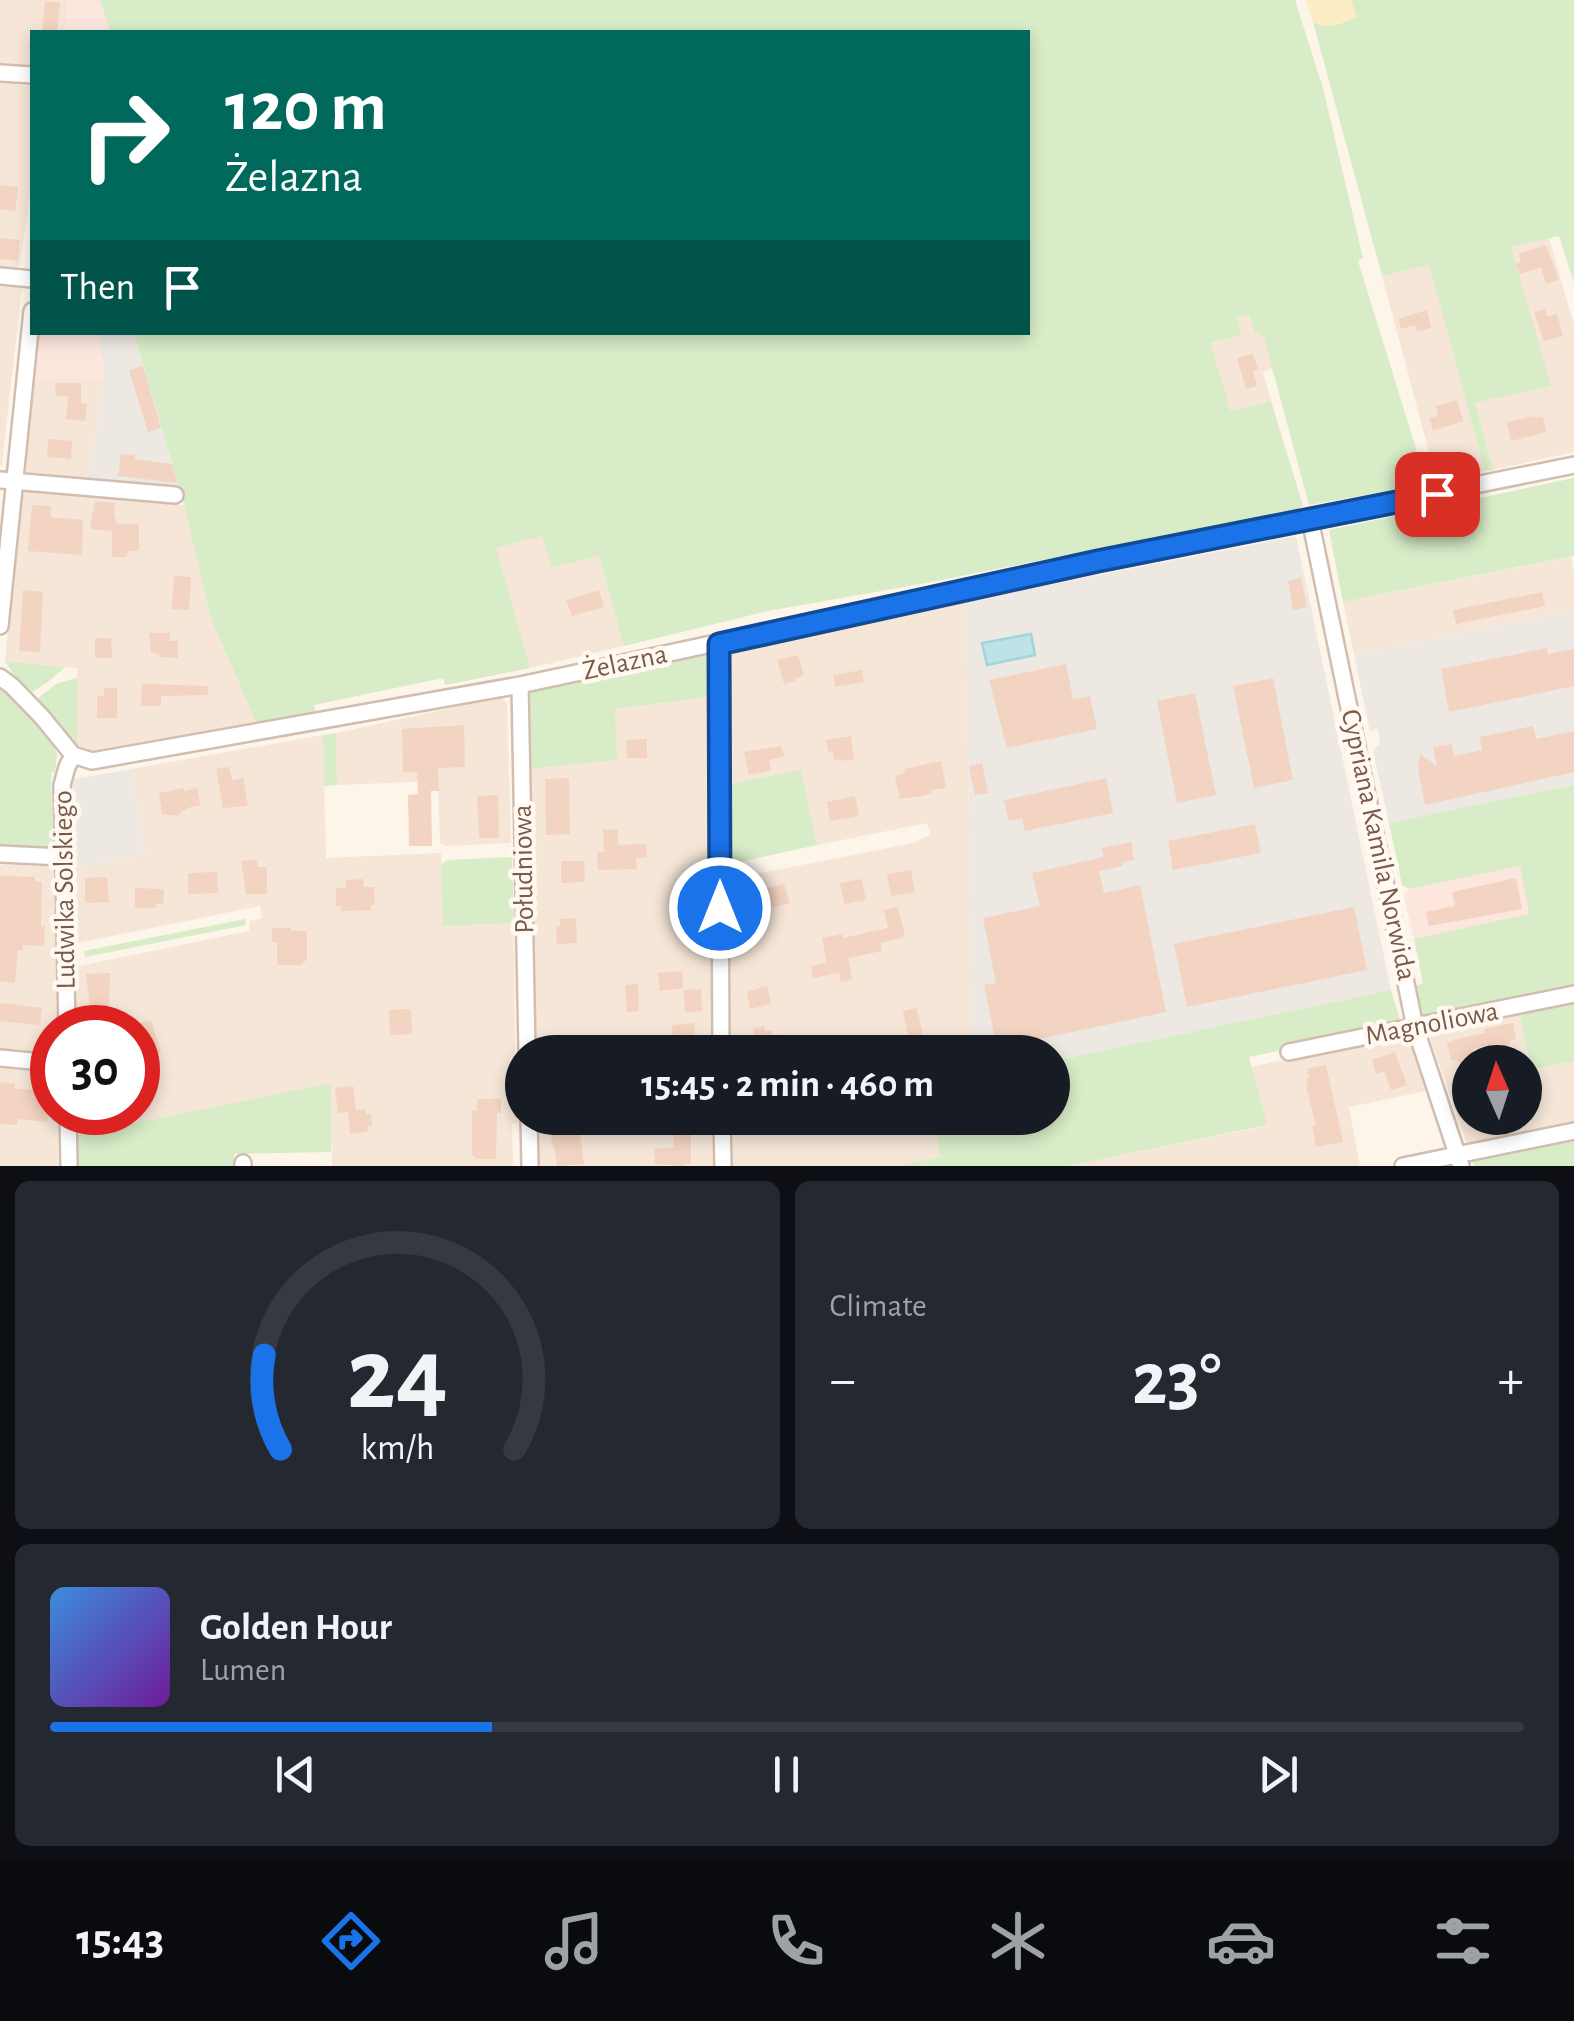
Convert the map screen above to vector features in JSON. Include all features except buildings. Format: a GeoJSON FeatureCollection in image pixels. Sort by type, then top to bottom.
{"type":"FeatureCollection","features":[{"type":"Feature","properties":{"kind":"street"},"geometry":{"type":"LineString","coordinates":[[0,72],[30,75]]}},
{"type":"Feature","properties":{"kind":"street"},"geometry":{"type":"LineString","coordinates":[[0,276],[30,279]]}},
{"type":"Feature","properties":{"kind":"street"},"geometry":{"type":"LineString","coordinates":[[0,626],[8,480],[30,325]]}},
{"type":"Feature","properties":{"kind":"street","name":"Żelazna"},"geometry":{"type":"LineString","coordinates":[[73,755],[92,761],[520,685],[1080,565],[1574,465]]}},
{"type":"Feature","properties":{"kind":"street"},"geometry":{"type":"LineString","coordinates":[[8,480],[175,496]]}},
{"type":"Feature","properties":{"kind":"street","name":"Cypriana Kamila Norwida"},"geometry":{"type":"LineString","coordinates":[[1310,519],[1416,1027],[1459,1160]]}},
{"type":"Feature","properties":{"kind":"street"},"geometry":{"type":"LineString","coordinates":[[719,644],[721,1035]]}},
{"type":"Feature","properties":{"kind":"street"},"geometry":{"type":"LineString","coordinates":[[0,678],[22,696],[73,755]]}},
{"type":"Feature","properties":{"kind":"street","name":"Południowa"},"geometry":{"type":"LineString","coordinates":[[520,685],[528,1035]]}},
{"type":"Feature","properties":{"kind":"street","name":"Ludwika Solskiego"},"geometry":{"type":"LineString","coordinates":[[66,1005],[62,785],[73,755]]}},
{"type":"Feature","properties":{"kind":"street"},"geometry":{"type":"LineString","coordinates":[[0,854],[62,857]]}},
{"type":"Feature","properties":{"kind":"street","name":"Magnoliowa"},"geometry":{"type":"LineString","coordinates":[[1289,1052],[1574,994]]}},
{"type":"Feature","properties":{"kind":"street"},"geometry":{"type":"LineString","coordinates":[[0,1058],[30,1061]]}},
{"type":"Feature","properties":{"kind":"street"},"geometry":{"type":"LineString","coordinates":[[1403,1166],[1459,1160],[1574,1131]]}},
{"type":"Feature","properties":{"kind":"street"},"geometry":{"type":"LineString","coordinates":[[68,1135],[69,1166]]}},
{"type":"Feature","properties":{"kind":"street"},"geometry":{"type":"LineString","coordinates":[[529,1135],[530,1166]]}},
{"type":"Feature","properties":{"kind":"street"},"geometry":{"type":"LineString","coordinates":[[723,1135],[724,1166]]}},
{"type":"Feature","properties":{"kind":"shaded area"},"geometry":{"type":"Polygon","coordinates":[[[0,0],[66,0],[66,30],[30,30],[30,66],[0,63],[0,0]]]}},
{"type":"Feature","properties":{"kind":"shaded area"},"geometry":{"type":"Polygon","coordinates":[[[66,0],[100,0],[109,30],[66,30],[66,0]]]}},
{"type":"Feature","properties":{"kind":"shaded area"},"geometry":{"type":"Polygon","coordinates":[[[0,83],[30,86],[30,195],[20,265],[0,267],[0,83]]]}},
{"type":"Feature","properties":{"kind":"shaded area"},"geometry":{"type":"Polygon","coordinates":[[[1549,238],[1574,325],[1574,452],[1493,470],[1475,403],[1550,386],[1511,247],[1549,238]]]}},
{"type":"Feature","properties":{"kind":"shaded area"},"geometry":{"type":"Polygon","coordinates":[[[1429,265],[1485,471],[1437,482],[1382,276],[1429,265]]]}},
{"type":"Feature","properties":{"kind":"shaded area"},"geometry":{"type":"Polygon","coordinates":[[[0,285],[22,287],[0,466],[0,285]]]}},
{"type":"Feature","properties":{"kind":"shaded area"},"geometry":{"type":"Polygon","coordinates":[[[1250,314],[1264,337],[1273,368],[1263,372],[1271,401],[1231,411],[1209,343],[1242,335],[1237,318],[1250,314]]]}},
{"type":"Feature","properties":{"kind":"shaded area"},"geometry":{"type":"Polygon","coordinates":[[[37,335],[99,335],[104,381],[33,381],[37,335]]]}},
{"type":"Feature","properties":{"kind":"shaded area"},"geometry":{"type":"Polygon","coordinates":[[[99,335],[135,335],[178,486],[86,478],[104,381],[99,335]]]}},
{"type":"Feature","properties":{"kind":"shaded area"},"geometry":{"type":"Polygon","coordinates":[[[33,381],[104,381],[86,478],[26,472],[33,381]]]}},
{"type":"Feature","properties":{"kind":"shaded area"},"geometry":{"type":"Polygon","coordinates":[[[21,490],[184,505],[211,619],[256,722],[89,753],[77,748],[77,668],[5,661],[21,490]]]}},
{"type":"Feature","properties":{"kind":"shaded area"},"geometry":{"type":"Polygon","coordinates":[[[542,535],[599,556],[624,646],[530,668],[495,548],[542,535]]]}},
{"type":"Feature","properties":{"kind":"shaded area"},"geometry":{"type":"Polygon","coordinates":[[[1296,536],[1391,990],[1070,1057],[1070,1035],[972,1035],[966,601],[1296,536]]]}},
{"type":"Feature","properties":{"kind":"shaded area"},"geometry":{"type":"Polygon","coordinates":[[[1571,557],[1574,610],[1354,655],[1343,602],[1571,557]]]}},
{"type":"Feature","properties":{"kind":"shaded area"},"geometry":{"type":"Polygon","coordinates":[[[966,601],[972,1035],[731,1035],[730,879],[913,843],[931,834],[927,823],[817,845],[801,771],[729,784],[729,657],[744,646],[966,601]]]}},
{"type":"Feature","properties":{"kind":"shaded area"},"geometry":{"type":"Polygon","coordinates":[[[1574,610],[1574,785],[1389,823],[1373,750],[1380,744],[1378,729],[1370,731],[1354,655],[1574,610]]]}},
{"type":"Feature","properties":{"kind":"shaded area"},"geometry":{"type":"Polygon","coordinates":[[[502,697],[507,704],[511,843],[440,843],[438,781],[337,785],[336,733],[502,697]]]}},
{"type":"Feature","properties":{"kind":"shaded area"},"geometry":{"type":"Polygon","coordinates":[[[710,697],[715,1035],[536,1035],[529,769],[616,760],[615,709],[710,697]]]}},
{"type":"Feature","properties":{"kind":"shaded area"},"geometry":{"type":"Polygon","coordinates":[[[323,735],[326,858],[441,853],[443,926],[514,923],[515,1035],[505,1035],[505,1135],[512,1135],[513,1166],[332,1166],[330,1084],[160,1118],[160,1005],[75,1005],[74,967],[249,931],[250,921],[262,918],[260,906],[73,944],[71,868],[145,854],[131,769],[323,735]]]}},
{"type":"Feature","properties":{"kind":"shaded area"},"geometry":{"type":"Polygon","coordinates":[[[131,769],[145,854],[71,868],[68,786],[75,779],[131,769]]]}},
{"type":"Feature","properties":{"kind":"shaded area"},"geometry":{"type":"Polygon","coordinates":[[[0,865],[53,866],[57,1005],[30,1005],[30,1052],[0,1049],[0,865]]]}},
{"type":"Feature","properties":{"kind":"shaded area"},"geometry":{"type":"Polygon","coordinates":[[[1520,866],[1530,915],[1414,939],[1404,896],[1409,889],[1520,866]]]}},
{"type":"Feature","properties":{"kind":"shaded area"},"geometry":{"type":"Polygon","coordinates":[[[1519,1010],[1526,1045],[1452,1045],[1452,1101],[1430,1038],[1436,1027],[1519,1010]]]}},
{"type":"Feature","properties":{"kind":"shaded area"},"geometry":{"type":"Polygon","coordinates":[[[1398,1036],[1410,1043],[1426,1091],[1349,1107],[1360,1166],[1069,1166],[1266,1126],[1251,1067],[1398,1036]]]}},
{"type":"Feature","properties":{"kind":"shaded area"},"geometry":{"type":"Polygon","coordinates":[[[1574,1061],[1574,1126],[1542,1132],[1542,1068],[1574,1061]]]}},
{"type":"Feature","properties":{"kind":"shaded area"},"geometry":{"type":"Polygon","coordinates":[[[0,1068],[30,1071],[30,1135],[58,1135],[58,1166],[0,1166],[0,1068]]]}},
{"type":"Feature","properties":{"kind":"shaded area"},"geometry":{"type":"Polygon","coordinates":[[[538,1135],[716,1135],[717,1166],[538,1166],[538,1135]]]}},
{"type":"Feature","properties":{"kind":"shaded area"},"geometry":{"type":"Polygon","coordinates":[[[731,1135],[937,1135],[942,1157],[897,1166],[731,1166],[731,1135]]]}},
{"type":"Feature","properties":{"kind":"shaded area"},"geometry":{"type":"Polygon","coordinates":[[[1464,1135],[1529,1135],[1468,1147],[1464,1135]]]}},
{"type":"Feature","properties":{"kind":"green space"},"geometry":{"type":"Polygon","coordinates":[[[100,0],[1295,0],[1323,88],[1363,258],[1358,261],[1427,484],[1309,505],[1264,338],[1255,332],[1249,315],[1237,318],[1242,335],[1210,343],[1231,411],[1271,401],[1303,506],[1296,510],[768,611],[624,646],[599,556],[552,567],[542,536],[496,548],[530,668],[445,685],[443,678],[314,705],[316,713],[256,722],[211,619],[184,505],[135,335],[1030,335],[1030,30],[109,30],[100,0]]]}},
{"type":"Feature","properties":{"kind":"green space"},"geometry":{"type":"Polygon","coordinates":[[[1351,0],[1574,0],[1574,283],[1559,236],[1511,247],[1551,386],[1475,403],[1493,470],[1485,471],[1429,265],[1382,276],[1313,22],[1324,26],[1356,18],[1351,0]]]}},
{"type":"Feature","properties":{"kind":"green space"},"geometry":{"type":"Polygon","coordinates":[[[1574,478],[1574,556],[1343,602],[1329,530],[1574,478]]]}},
{"type":"Feature","properties":{"kind":"green space"},"geometry":{"type":"Polygon","coordinates":[[[704,655],[709,660],[710,697],[615,709],[617,760],[529,769],[531,692],[704,655]]]}},
{"type":"Feature","properties":{"kind":"green space"},"geometry":{"type":"Polygon","coordinates":[[[5,661],[65,667],[32,692],[5,661]]]}},
{"type":"Feature","properties":{"kind":"green space"},"geometry":{"type":"Polygon","coordinates":[[[77,678],[77,748],[38,698],[56,684],[77,678]]]}},
{"type":"Feature","properties":{"kind":"green space"},"geometry":{"type":"Polygon","coordinates":[[[0,685],[55,743],[55,772],[51,773],[53,850],[0,848],[0,685]]]}},
{"type":"Feature","properties":{"kind":"green space"},"geometry":{"type":"Polygon","coordinates":[[[336,733],[337,785],[324,786],[323,735],[336,733]]]}},
{"type":"Feature","properties":{"kind":"green space"},"geometry":{"type":"Polygon","coordinates":[[[801,770],[817,845],[735,863],[729,858],[729,784],[801,770]]]}},
{"type":"Feature","properties":{"kind":"green space"},"geometry":{"type":"Polygon","coordinates":[[[1574,785],[1574,990],[1424,1021],[1415,986],[1423,983],[1414,939],[1529,914],[1520,866],[1409,889],[1402,885],[1389,823],[1574,785]]]}},
{"type":"Feature","properties":{"kind":"green space"},"geometry":{"type":"Polygon","coordinates":[[[512,857],[514,923],[443,926],[441,864],[448,860],[512,857]]]}},
{"type":"Feature","properties":{"kind":"green space"},"geometry":{"type":"Polygon","coordinates":[[[245,919],[246,925],[85,957],[84,951],[245,919]]]}},
{"type":"Feature","properties":{"kind":"green space"},"geometry":{"type":"Polygon","coordinates":[[[1391,990],[1402,1026],[1249,1057],[1267,1125],[1069,1166],[897,1166],[941,1157],[937,1135],[1070,1135],[1070,1057],[1391,990]]]}},
{"type":"Feature","properties":{"kind":"green space"},"geometry":{"type":"Polygon","coordinates":[[[1574,999],[1574,1061],[1542,1068],[1542,1045],[1526,1045],[1519,1010],[1574,999]]]}},
{"type":"Feature","properties":{"kind":"green space"},"geometry":{"type":"Polygon","coordinates":[[[331,1083],[331,1152],[234,1154],[234,1166],[78,1166],[78,1135],[160,1135],[160,1118],[331,1083]]]}},
{"type":"Feature","properties":{"kind":"green space"},"geometry":{"type":"Polygon","coordinates":[[[1574,1135],[1574,1166],[1474,1166],[1470,1156],[1574,1135]]]}},
{"type":"Feature","properties":{"kind":"sand"},"geometry":{"type":"Polygon","coordinates":[[[1305,0],[1351,0],[1356,17],[1335,25],[1313,22],[1305,0]]]}},
{"type":"Feature","properties":{"kind":"water"},"geometry":{"type":"Polygon","coordinates":[[[1031,634],[1035,655],[987,665],[982,643],[1031,634]]]}},
{"type":"Feature","properties":{"kind":"route"},"geometry":{"type":"LineString","coordinates":[[720,908],[719,644],[1098,561],[1437,494]]}}]}
